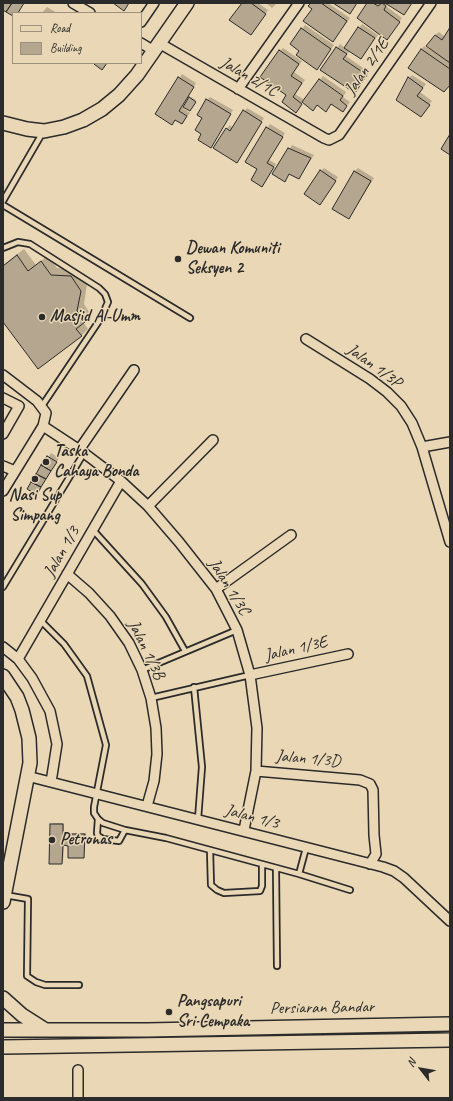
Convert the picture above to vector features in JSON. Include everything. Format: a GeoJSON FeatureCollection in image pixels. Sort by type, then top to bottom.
{"type":"FeatureCollection","features":[{"type":"Feature","properties":{"kind":"main road"},"geometry":{"type":"LineString","coordinates":[[3,123],[27,129],[44,131],[64,127],[83,120],[102,109],[119,95],[137,75],[187,3]]}},
{"type":"Feature","properties":{"kind":"main road"},"geometry":{"type":"LineString","coordinates":[[3,676],[17,697],[30,738],[30,763],[4,899]]}},
{"type":"Feature","properties":{"kind":"main road"},"geometry":{"type":"LineString","coordinates":[[3,998],[22,1015],[44,1029]]}},
{"type":"Feature","properties":{"kind":"main road","name":"Persiaran Bandar"},"geometry":{"type":"LineString","coordinates":[[3,1030],[147,1030],[450,1024]]}},
{"type":"Feature","properties":{"kind":"main road","name":"Persiaran Bandar"},"geometry":{"type":"LineString","coordinates":[[3,1047],[449,1042]]}},
{"type":"Feature","properties":{"kind":"street"},"geometry":{"type":"LineString","coordinates":[[74,3],[88,12]]}},
{"type":"Feature","properties":{"kind":"street"},"geometry":{"type":"LineString","coordinates":[[142,21],[154,3]]}},
{"type":"Feature","properties":{"kind":"street"},"geometry":{"type":"LineString","coordinates":[[238,89],[299,3]]}},
{"type":"Feature","properties":{"kind":"street","name":"Jalan 2/1E"},"geometry":{"type":"LineString","coordinates":[[324,138],[329,140],[339,135],[432,3]]}},
{"type":"Feature","properties":{"kind":"street","name":"Jalan 2/1C"},"geometry":{"type":"LineString","coordinates":[[142,43],[156,47],[238,89],[324,138]]}},
{"type":"Feature","properties":{"kind":"street","name":"Jalan 1/3P"},"geometry":{"type":"LineString","coordinates":[[306,339],[387,392],[401,406],[412,423],[422,448],[450,542]]}},
{"type":"Feature","properties":{"kind":"street"},"geometry":{"type":"LineString","coordinates":[[82,451],[134,370]]}},
{"type":"Feature","properties":{"kind":"street"},"geometry":{"type":"LineString","coordinates":[[3,375],[42,406],[46,413],[43,426],[3,491]]}},
{"type":"Feature","properties":{"kind":"street"},"geometry":{"type":"LineString","coordinates":[[3,398],[18,406],[3,434]]}},
{"type":"Feature","properties":{"kind":"street","name":"Jalan 1/3C"},"geometry":{"type":"LineString","coordinates":[[43,426],[82,451],[121,481],[148,506],[180,542],[216,589],[237,630],[250,675],[257,728],[256,771],[244,830]]}},
{"type":"Feature","properties":{"kind":"street"},"geometry":{"type":"LineString","coordinates":[[148,506],[213,440]]}},
{"type":"Feature","properties":{"kind":"street"},"geometry":{"type":"LineString","coordinates":[[422,448],[450,442]]}},
{"type":"Feature","properties":{"kind":"street"},"geometry":{"type":"LineString","coordinates":[[3,466],[15,471]]}},
{"type":"Feature","properties":{"kind":"street","name":"Jalan 1/3"},"geometry":{"type":"LineString","coordinates":[[18,659],[121,481]]}},
{"type":"Feature","properties":{"kind":"street"},"geometry":{"type":"LineString","coordinates":[[216,589],[291,535]]}},
{"type":"Feature","properties":{"kind":"street","name":"Jalan 1/3B"},"geometry":{"type":"LineString","coordinates":[[67,574],[89,593],[110,616],[129,643],[142,670],[151,698],[156,728],[157,754],[154,781],[146,806]]}},
{"type":"Feature","properties":{"kind":"street"},"geometry":{"type":"LineString","coordinates":[[3,647],[18,659],[50,710],[55,728],[57,744],[51,782]]}},
{"type":"Feature","properties":{"kind":"street","name":"Jalan 1/3E"},"geometry":{"type":"LineString","coordinates":[[250,675],[348,654]]}},
{"type":"Feature","properties":{"kind":"street","name":"Jalan 1/3D"},"geometry":{"type":"LineString","coordinates":[[256,771],[356,780],[367,783],[373,790],[376,854],[370,864]]}},
{"type":"Feature","properties":{"kind":"street","name":"Jalan 1/3"},"geometry":{"type":"LineString","coordinates":[[27,776],[244,830],[394,871],[450,921]]}},
{"type":"Feature","properties":{"kind":"street"},"geometry":{"type":"LineString","coordinates":[[78,1070],[78,1098]]}},
{"type":"Feature","properties":{"kind":"lane"},"geometry":{"type":"LineString","coordinates":[[3,201],[44,131]]}},
{"type":"Feature","properties":{"kind":"lane"},"geometry":{"type":"LineString","coordinates":[[3,205],[190,318]]}},
{"type":"Feature","properties":{"kind":"lane"},"geometry":{"type":"LineString","coordinates":[[3,248],[18,242],[30,244],[99,288],[105,294],[108,302],[100,318],[42,406]]}},
{"type":"Feature","properties":{"kind":"lane"},"geometry":{"type":"LineString","coordinates":[[3,587],[82,451]]}},
{"type":"Feature","properties":{"kind":"lane"},"geometry":{"type":"LineString","coordinates":[[93,530],[142,584],[166,617],[185,651]]}},
{"type":"Feature","properties":{"kind":"lane"},"geometry":{"type":"LineString","coordinates":[[40,620],[64,644],[86,676],[106,745],[94,807],[94,813],[98,819],[103,823],[125,830],[166,838],[299,874],[350,890]]}},
{"type":"Feature","properties":{"kind":"lane"},"geometry":{"type":"LineString","coordinates":[[142,670],[237,630]]}},
{"type":"Feature","properties":{"kind":"lane"},"geometry":{"type":"LineString","coordinates":[[151,698],[250,675]]}},
{"type":"Feature","properties":{"kind":"lane"},"geometry":{"type":"LineString","coordinates":[[194,687],[202,767],[198,819]]}},
{"type":"Feature","properties":{"kind":"lane"},"geometry":{"type":"LineString","coordinates":[[98,819],[97,833],[98,836],[103,839],[119,841],[125,830]]}},
{"type":"Feature","properties":{"kind":"lane"},"geometry":{"type":"LineString","coordinates":[[299,874],[306,848]]}},
{"type":"Feature","properties":{"kind":"lane"},"geometry":{"type":"LineString","coordinates":[[210,850],[212,885],[217,890],[224,893],[260,891],[262,886],[262,865]]}},
{"type":"Feature","properties":{"kind":"lane"},"geometry":{"type":"LineString","coordinates":[[276,869],[278,966]]}},
{"type":"Feature","properties":{"kind":"lane"},"geometry":{"type":"LineString","coordinates":[[4,899],[28,899],[27,976],[36,982],[45,985],[79,985]]}},
{"type":"Feature","properties":{"kind":"building"},"geometry":{"type":"Polygon","coordinates":[[[3,3],[12,3],[6,12],[3,10],[3,3]]]}},
{"type":"Feature","properties":{"kind":"building"},"geometry":{"type":"Polygon","coordinates":[[[12,3],[24,3],[19,12],[12,12],[12,15],[6,12],[12,3]]]}},
{"type":"Feature","properties":{"kind":"building"},"geometry":{"type":"Polygon","coordinates":[[[113,3],[129,3],[124,11],[113,3]]]}},
{"type":"Feature","properties":{"kind":"building"},"geometry":{"type":"Polygon","coordinates":[[[242,3],[251,3],[266,14],[251,35],[229,20],[242,3]]]}},
{"type":"Feature","properties":{"kind":"building"},"geometry":{"type":"Polygon","coordinates":[[[311,3],[321,3],[347,21],[333,42],[303,21],[312,9],[308,6],[311,3]]]}},
{"type":"Feature","properties":{"kind":"building"},"geometry":{"type":"Polygon","coordinates":[[[333,3],[357,3],[350,14],[333,3]]]}},
{"type":"Feature","properties":{"kind":"building"},"geometry":{"type":"Polygon","coordinates":[[[367,3],[373,3],[378,6],[382,3],[386,6],[384,10],[400,22],[387,40],[357,18],[367,3]]]}},
{"type":"Feature","properties":{"kind":"building"},"geometry":{"type":"Polygon","coordinates":[[[385,3],[412,3],[404,15],[385,3]]]}},
{"type":"Feature","properties":{"kind":"building"},"geometry":{"type":"Polygon","coordinates":[[[358,27],[375,38],[361,59],[344,48],[358,27]]]}},
{"type":"Feature","properties":{"kind":"building"},"geometry":{"type":"Polygon","coordinates":[[[301,28],[331,49],[317,70],[296,55],[299,51],[290,44],[301,28]]]}},
{"type":"Feature","properties":{"kind":"building"},"geometry":{"type":"Polygon","coordinates":[[[449,29],[450,63],[426,46],[435,35],[442,40],[449,29]]]}},
{"type":"Feature","properties":{"kind":"building"},"geometry":{"type":"Polygon","coordinates":[[[336,47],[347,54],[343,59],[367,75],[355,93],[320,70],[336,47]]]}},
{"type":"Feature","properties":{"kind":"building"},"geometry":{"type":"Polygon","coordinates":[[[421,49],[450,69],[450,85],[444,92],[408,68],[421,49]]]}},
{"type":"Feature","properties":{"kind":"building"},"geometry":{"type":"Polygon","coordinates":[[[279,50],[299,64],[291,76],[302,83],[293,97],[302,104],[296,113],[282,102],[286,95],[260,77],[279,50]]]}},
{"type":"Feature","properties":{"kind":"building"},"geometry":{"type":"Polygon","coordinates":[[[94,64],[106,64],[102,70],[94,64]]]}},
{"type":"Feature","properties":{"kind":"building"},"geometry":{"type":"Polygon","coordinates":[[[178,77],[194,87],[179,111],[187,116],[182,124],[175,120],[172,125],[155,114],[178,77]]]}},
{"type":"Feature","properties":{"kind":"building"},"geometry":{"type":"Polygon","coordinates":[[[408,77],[423,88],[417,96],[430,105],[421,117],[396,100],[408,77]]]}},
{"type":"Feature","properties":{"kind":"building"},"geometry":{"type":"Polygon","coordinates":[[[319,79],[343,96],[340,100],[347,106],[343,112],[331,104],[326,112],[317,105],[313,111],[302,102],[319,79]]]}},
{"type":"Feature","properties":{"kind":"building"},"geometry":{"type":"Polygon","coordinates":[[[189,97],[196,102],[190,111],[183,107],[189,97]]]}},
{"type":"Feature","properties":{"kind":"building"},"geometry":{"type":"Polygon","coordinates":[[[206,99],[231,114],[211,148],[198,140],[201,134],[195,130],[202,118],[197,115],[206,99]]]}},
{"type":"Feature","properties":{"kind":"building"},"geometry":{"type":"Polygon","coordinates":[[[243,110],[262,122],[237,163],[213,148],[226,128],[230,131],[243,110]]]}},
{"type":"Feature","properties":{"kind":"building"},"geometry":{"type":"Polygon","coordinates":[[[266,127],[283,137],[267,163],[274,167],[262,187],[251,180],[257,169],[245,162],[266,127]]]}},
{"type":"Feature","properties":{"kind":"building"},"geometry":{"type":"Polygon","coordinates":[[[450,134],[450,155],[441,149],[450,134]]]}},
{"type":"Feature","properties":{"kind":"building"},"geometry":{"type":"Polygon","coordinates":[[[288,148],[311,158],[299,179],[289,174],[285,182],[272,174],[288,148]]]}},
{"type":"Feature","properties":{"kind":"building"},"geometry":{"type":"Polygon","coordinates":[[[320,170],[336,181],[320,205],[304,194],[320,170]]]}},
{"type":"Feature","properties":{"kind":"building"},"geometry":{"type":"Polygon","coordinates":[[[354,171],[371,181],[349,219],[332,209],[354,171]]]}},
{"type":"Feature","properties":{"kind":"building","name":"Masjid Al-Umm"},"geometry":{"type":"Polygon","coordinates":[[[17,255],[28,271],[41,261],[51,275],[71,276],[81,291],[77,311],[85,322],[76,329],[82,336],[38,369],[3,322],[3,266],[17,255]]]}},
{"type":"Feature","properties":{"kind":"building"},"geometry":{"type":"Polygon","coordinates":[[[47,456],[57,462],[51,471],[41,465],[47,456]]]}},
{"type":"Feature","properties":{"kind":"building"},"geometry":{"type":"Polygon","coordinates":[[[41,465],[51,471],[46,479],[36,474],[41,465]]]}},
{"type":"Feature","properties":{"kind":"building"},"geometry":{"type":"Polygon","coordinates":[[[36,474],[46,479],[41,487],[31,482],[36,474]]]}},
{"type":"Feature","properties":{"kind":"building"},"geometry":{"type":"Polygon","coordinates":[[[31,482],[41,487],[37,495],[27,489],[31,482]]]}},
{"type":"Feature","properties":{"kind":"building"},"geometry":{"type":"Polygon","coordinates":[[[50,824],[63,824],[63,834],[85,834],[84,858],[68,858],[68,846],[63,845],[62,864],[49,864],[50,824]]]}},
{"type":"Feature","properties":{"kind":"place","name":"Dewan Komuniti Seksyen 2"},"geometry":{"type":"Point","coordinates":[178,259]}},
{"type":"Feature","properties":{"kind":"place","name":"Masjid Al-Umm"},"geometry":{"type":"Point","coordinates":[42,317]}},
{"type":"Feature","properties":{"kind":"place","name":"Taska Cahaya Bonda"},"geometry":{"type":"Point","coordinates":[46,462]}},
{"type":"Feature","properties":{"kind":"place","name":"Nasi Sup Simpang"},"geometry":{"type":"Point","coordinates":[35,479]}},
{"type":"Feature","properties":{"kind":"place","name":"Petronas"},"geometry":{"type":"Point","coordinates":[52,840]}},
{"type":"Feature","properties":{"kind":"place","name":"Pangsapuri Sri Cempaka"},"geometry":{"type":"Point","coordinates":[169,1012]}}]}
